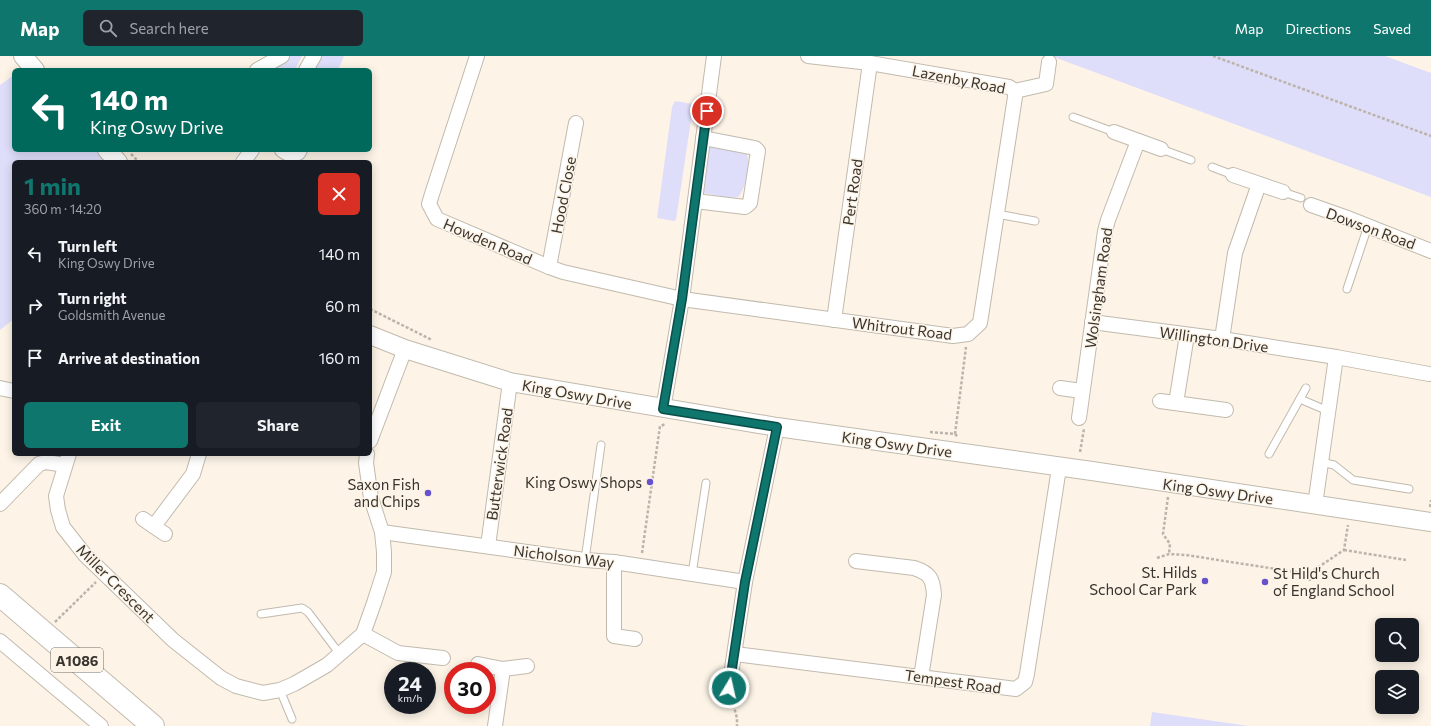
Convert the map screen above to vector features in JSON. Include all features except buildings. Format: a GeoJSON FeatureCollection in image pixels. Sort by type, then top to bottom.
{"type":"FeatureCollection","features":[{"type":"Feature","properties":{"kind":"main road","name":"A1086"},"geometry":{"type":"LineString","coordinates":[[0,594],[153,726]]}},
{"type":"Feature","properties":{"kind":"street"},"geometry":{"type":"LineString","coordinates":[[261,68],[282,56]]}},
{"type":"Feature","properties":{"kind":"street"},"geometry":{"type":"LineString","coordinates":[[307,68],[314,56]]}},
{"type":"Feature","properties":{"kind":"street","name":"Howden Road"},"geometry":{"type":"LineString","coordinates":[[477,56],[429,204],[437,219],[443,223],[563,272],[682,299]]}},
{"type":"Feature","properties":{"kind":"street"},"geometry":{"type":"LineString","coordinates":[[665,416],[714,56]]}},
{"type":"Feature","properties":{"kind":"street","name":"Lazenby Road"},"geometry":{"type":"LineString","coordinates":[[808,56],[870,63],[1009,87],[1015,91]]}},
{"type":"Feature","properties":{"kind":"street"},"geometry":{"type":"LineString","coordinates":[[1015,91],[1046,84],[1049,62]]}},
{"type":"Feature","properties":{"kind":"street","name":"Pert Road"},"geometry":{"type":"LineString","coordinates":[[834,320],[870,63]]}},
{"type":"Feature","properties":{"kind":"street","name":"Whitrout Road"},"geometry":{"type":"LineString","coordinates":[[682,299],[953,336],[968,334],[980,323],[1015,91]]}},
{"type":"Feature","properties":{"kind":"street","name":"Hood Close"},"geometry":{"type":"LineString","coordinates":[[549,267],[576,123]]}},
{"type":"Feature","properties":{"kind":"street"},"geometry":{"type":"LineString","coordinates":[[1114,132],[1161,149]]}},
{"type":"Feature","properties":{"kind":"street"},"geometry":{"type":"LineString","coordinates":[[695,201],[745,207],[750,203],[758,151],[755,148],[704,138]]}},
{"type":"Feature","properties":{"kind":"street","name":"Wolsingham Road"},"geometry":{"type":"LineString","coordinates":[[1082,420],[1082,391],[1105,231],[1138,141]]}},
{"type":"Feature","properties":{"kind":"street"},"geometry":{"type":"LineString","coordinates":[[109,152],[116,160]]}},
{"type":"Feature","properties":{"kind":"street"},"geometry":{"type":"LineString","coordinates":[[285,152],[294,155],[299,152]]}},
{"type":"Feature","properties":{"kind":"street"},"geometry":{"type":"LineString","coordinates":[[1233,175],[1283,192]]}},
{"type":"Feature","properties":{"kind":"street"},"geometry":{"type":"LineString","coordinates":[[1222,339],[1235,253],[1259,184]]}},
{"type":"Feature","properties":{"kind":"street","name":"Dowson Road"},"geometry":{"type":"LineString","coordinates":[[1306,202],[1431,251]]}},
{"type":"Feature","properties":{"kind":"street","name":"Willington Drive"},"geometry":{"type":"LineString","coordinates":[[1092,322],[1222,339],[1336,357],[1429,374]]}},
{"type":"Feature","properties":{"kind":"street","name":"King Oswy Drive"},"geometry":{"type":"LineString","coordinates":[[372,335],[405,349],[510,382],[665,416],[777,427],[1315,505],[1431,514]]}},
{"type":"Feature","properties":{"kind":"street"},"geometry":{"type":"LineString","coordinates":[[1176,403],[1187,335]]}},
{"type":"Feature","properties":{"kind":"street"},"geometry":{"type":"LineString","coordinates":[[372,436],[405,349]]}},
{"type":"Feature","properties":{"kind":"street"},"geometry":{"type":"LineString","coordinates":[[1315,505],[1336,357]]}},
{"type":"Feature","properties":{"kind":"street","name":"Butterwick Road"},"geometry":{"type":"LineString","coordinates":[[488,546],[510,382]]}},
{"type":"Feature","properties":{"kind":"street"},"geometry":{"type":"LineString","coordinates":[[0,388],[12,391]]}},
{"type":"Feature","properties":{"kind":"street"},"geometry":{"type":"LineString","coordinates":[[1060,388],[1082,391]]}},
{"type":"Feature","properties":{"kind":"street"},"geometry":{"type":"LineString","coordinates":[[1160,401],[1226,410]]}},
{"type":"Feature","properties":{"kind":"street"},"geometry":{"type":"LineString","coordinates":[[729,688],[745,582],[777,427]]}},
{"type":"Feature","properties":{"kind":"street"},"geometry":{"type":"LineString","coordinates":[[154,527],[193,474],[198,456]]}},
{"type":"Feature","properties":{"kind":"street"},"geometry":{"type":"LineString","coordinates":[[367,456],[366,463],[371,498],[382,532],[384,572],[363,634],[398,653],[443,658]]}},
{"type":"Feature","properties":{"kind":"street","name":"Miller Crescent"},"geometry":{"type":"LineString","coordinates":[[0,504],[39,464],[67,460],[56,496],[63,527],[85,555],[173,640],[221,678],[236,686],[263,693],[280,690],[294,684],[327,665],[339,653],[363,634]]}},
{"type":"Feature","properties":{"kind":"street","name":"Tempest Road"},"geometry":{"type":"LineString","coordinates":[[735,654],[1016,689],[1025,682],[1059,468]]}},
{"type":"Feature","properties":{"kind":"street","name":"Nicholson Way"},"geometry":{"type":"LineString","coordinates":[[382,532],[585,560],[614,562],[745,582]]}},
{"type":"Feature","properties":{"kind":"street"},"geometry":{"type":"LineString","coordinates":[[856,561],[914,568],[923,571],[929,576],[934,584],[934,595],[921,677]]}},
{"type":"Feature","properties":{"kind":"street"},"geometry":{"type":"LineString","coordinates":[[614,562],[614,636],[635,639]]}},
{"type":"Feature","properties":{"kind":"street"},"geometry":{"type":"LineString","coordinates":[[0,640],[101,726]]}},
{"type":"Feature","properties":{"kind":"street"},"geometry":{"type":"LineString","coordinates":[[496,668],[503,669],[527,666]]}},
{"type":"Feature","properties":{"kind":"street"},"geometry":{"type":"LineString","coordinates":[[495,726],[503,669]]}},
{"type":"Feature","properties":{"kind":"lane"},"geometry":{"type":"LineString","coordinates":[[1073,118],[1114,132]]}},
{"type":"Feature","properties":{"kind":"lane"},"geometry":{"type":"LineString","coordinates":[[1161,149],[1191,160]]}},
{"type":"Feature","properties":{"kind":"lane"},"geometry":{"type":"LineString","coordinates":[[1212,168],[1233,175]]}},
{"type":"Feature","properties":{"kind":"lane"},"geometry":{"type":"LineString","coordinates":[[1283,192],[1306,202]]}},
{"type":"Feature","properties":{"kind":"lane"},"geometry":{"type":"LineString","coordinates":[[997,214],[1035,221]]}},
{"type":"Feature","properties":{"kind":"lane"},"geometry":{"type":"LineString","coordinates":[[1347,289],[1368,226]]}},
{"type":"Feature","properties":{"kind":"lane"},"geometry":{"type":"LineString","coordinates":[[1269,454],[1306,388]]}},
{"type":"Feature","properties":{"kind":"lane"},"geometry":{"type":"LineString","coordinates":[[1300,399],[1328,411]]}},
{"type":"Feature","properties":{"kind":"lane"},"geometry":{"type":"LineString","coordinates":[[585,560],[601,445]]}},
{"type":"Feature","properties":{"kind":"lane"},"geometry":{"type":"LineString","coordinates":[[1321,462],[1334,465],[1353,480],[1409,489]]}},
{"type":"Feature","properties":{"kind":"lane"},"geometry":{"type":"LineString","coordinates":[[692,574],[706,483]]}},
{"type":"Feature","properties":{"kind":"lane"},"geometry":{"type":"LineString","coordinates":[[261,614],[302,608],[308,612],[339,653]]}},
{"type":"Feature","properties":{"kind":"lane"},"geometry":{"type":"LineString","coordinates":[[280,690],[292,719]]}},
{"type":"Feature","properties":{"kind":"path"},"geometry":{"type":"LineString","coordinates":[[1213,56],[1431,136]]}},
{"type":"Feature","properties":{"kind":"path"},"geometry":{"type":"LineString","coordinates":[[955,434],[968,334]]}},
{"type":"Feature","properties":{"kind":"path"},"geometry":{"type":"LineString","coordinates":[[640,566],[660,426],[665,416]]}},
{"type":"Feature","properties":{"kind":"path"},"geometry":{"type":"LineString","coordinates":[[1080,452],[1082,420]]}},
{"type":"Feature","properties":{"kind":"path"},"geometry":{"type":"LineString","coordinates":[[1169,491],[1163,534],[1170,544],[1169,554]]}},
{"type":"Feature","properties":{"kind":"path"},"geometry":{"type":"LineString","coordinates":[[1431,500],[1431,514]]}},
{"type":"Feature","properties":{"kind":"path"},"geometry":{"type":"LineString","coordinates":[[1344,550],[1349,518]]}},
{"type":"Feature","properties":{"kind":"path"},"geometry":{"type":"LineString","coordinates":[[1157,558],[1169,554],[1224,560],[1308,574],[1344,550],[1406,560]]}},
{"type":"Feature","properties":{"kind":"path"},"geometry":{"type":"LineString","coordinates":[[70,608],[104,574]]}},
{"type":"Feature","properties":{"kind":"path"},"geometry":{"type":"LineString","coordinates":[[1308,574],[1310,580]]}},
{"type":"Feature","properties":{"kind":"path"},"geometry":{"type":"LineString","coordinates":[[729,688],[737,718],[737,726]]}},
{"type":"Feature","properties":{"kind":"shaded area"},"geometry":{"type":"Polygon","coordinates":[[[286,56],[302,56],[296,68],[265,68],[286,56]]]}},
{"type":"Feature","properties":{"kind":"shaded area"},"geometry":{"type":"Polygon","coordinates":[[[321,56],[344,56],[339,68],[315,68],[321,56]]]}},
{"type":"Feature","properties":{"kind":"shaded area"},"geometry":{"type":"Polygon","coordinates":[[[1051,56],[1385,56],[1431,73],[1431,197],[1051,56]]]}},
{"type":"Feature","properties":{"kind":"shaded area"},"geometry":{"type":"Polygon","coordinates":[[[12,76],[12,152],[105,152],[111,160],[12,160],[12,321],[0,330],[0,85],[12,76]]]}},
{"type":"Feature","properties":{"kind":"shaded area"},"geometry":{"type":"Polygon","coordinates":[[[675,101],[693,104],[693,107],[676,220],[674,221],[657,218],[672,107],[675,101]]]}},
{"type":"Feature","properties":{"kind":"shaded area"},"geometry":{"type":"Polygon","coordinates":[[[710,143],[747,153],[747,176],[738,197],[731,198],[703,193],[710,143]]]}},
{"type":"Feature","properties":{"kind":"shaded area"},"geometry":{"type":"Polygon","coordinates":[[[1152,712],[1249,726],[1150,726],[1152,712]]]}},
{"type":"Feature","properties":{"kind":"place","name":"King Oswy Shops"},"geometry":{"type":"Point","coordinates":[650,482]}},
{"type":"Feature","properties":{"kind":"place","name":"Saxon Fish and Chips"},"geometry":{"type":"Point","coordinates":[428,493]}},
{"type":"Feature","properties":{"kind":"place","name":"St. Hilds School Car Park"},"geometry":{"type":"Point","coordinates":[1205,581]}},
{"type":"Feature","properties":{"kind":"place","name":"St Hild's Church of England School"},"geometry":{"type":"Point","coordinates":[1265,582]}},
{"type":"Feature","properties":{"kind":"route"},"geometry":{"type":"LineString","coordinates":[[707,111],[682,299],[663,409],[777,427],[745,582],[729,688]]}}]}
